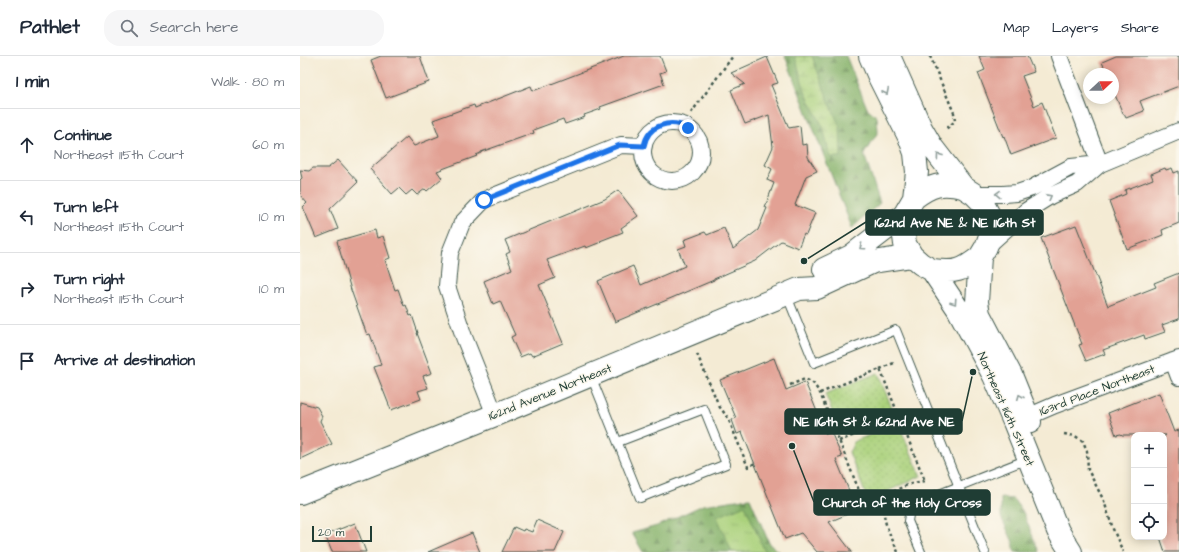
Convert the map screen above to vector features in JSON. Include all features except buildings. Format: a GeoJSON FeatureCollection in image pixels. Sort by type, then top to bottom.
{"type":"FeatureCollection","features":[{"type":"Feature","properties":{"kind":"street"},"geometry":{"type":"LineString","coordinates":[[870,56],[910,139],[915,153],[917,172],[903,229],[905,244],[912,256]]}},
{"type":"Feature","properties":{"kind":"street","name":"Northeast 116th Street"},"geometry":{"type":"LineString","coordinates":[[889,56],[921,128],[932,147],[968,191],[982,202],[988,213],[990,236],[983,252],[977,302],[979,314],[1011,375],[1029,459],[1058,531],[1072,552]]}},
{"type":"Feature","properties":{"kind":"street"},"geometry":{"type":"LineString","coordinates":[[1059,56],[1100,164]]}},
{"type":"Feature","properties":{"kind":"street"},"geometry":{"type":"LineString","coordinates":[[909,207],[924,190],[937,185],[950,184],[968,191],[1003,194],[1017,193],[1032,188],[1071,167],[1100,164],[1179,131]]}},
{"type":"Feature","properties":{"kind":"street"},"geometry":{"type":"LineString","coordinates":[[495,415],[464,337],[447,286],[450,253],[462,223],[484,200],[620,145],[644,146]]}},
{"type":"Feature","properties":{"kind":"street"},"geometry":{"type":"LineString","coordinates":[[932,270],[950,272],[966,268],[1026,211],[1050,196],[1077,184],[1100,164]]}},
{"type":"Feature","properties":{"kind":"street","name":"162nd Avenue Northeast"},"geometry":{"type":"LineString","coordinates":[[793,292],[808,276],[851,256],[909,207]]}},
{"type":"Feature","properties":{"kind":"street","name":"162nd Avenue Northeast"},"geometry":{"type":"LineString","coordinates":[[300,493],[495,415],[793,292],[817,288],[873,262],[912,256]]}},
{"type":"Feature","properties":{"kind":"street","name":"Northeast 116th Street"},"geometry":{"type":"LineString","coordinates":[[912,256],[921,264],[932,270],[962,315],[994,376],[1021,420],[1070,527],[1072,552]]}},
{"type":"Feature","properties":{"kind":"street"},"geometry":{"type":"LineString","coordinates":[[1176,360],[1179,377]]}},
{"type":"Feature","properties":{"kind":"street","name":"163rd Place Northeast"},"geometry":{"type":"LineString","coordinates":[[1021,420],[1055,405],[1176,360]]}},
{"type":"Feature","properties":{"kind":"lane"},"geometry":{"type":"LineString","coordinates":[[793,292],[814,363],[896,330],[985,552]]}},
{"type":"Feature","properties":{"kind":"lane"},"geometry":{"type":"LineString","coordinates":[[591,375],[640,498],[726,464],[704,409],[618,442]]}},
{"type":"Feature","properties":{"kind":"lane"},"geometry":{"type":"LineString","coordinates":[[921,552],[908,521],[910,509],[919,502],[1029,459]]}},
{"type":"Feature","properties":{"kind":"path"},"geometry":{"type":"LineString","coordinates":[[691,113],[733,56]]}},
{"type":"Feature","properties":{"kind":"path"},"geometry":{"type":"LineString","coordinates":[[930,56],[954,113],[954,121],[950,127],[945,130]]}},
{"type":"Feature","properties":{"kind":"path"},"geometry":{"type":"LineString","coordinates":[[696,352],[718,404],[728,418],[748,467],[755,463]]}},
{"type":"Feature","properties":{"kind":"path"},"geometry":{"type":"LineString","coordinates":[[820,393],[880,369],[925,481],[914,482],[898,489],[886,498],[884,514],[888,529],[898,552]]}},
{"type":"Feature","properties":{"kind":"path"},"geometry":{"type":"LineString","coordinates":[[790,385],[805,378],[813,383],[820,393],[864,503],[884,508]]}},
{"type":"Feature","properties":{"kind":"path"},"geometry":{"type":"LineString","coordinates":[[839,441],[899,418]]}},
{"type":"Feature","properties":{"kind":"path"},"geometry":{"type":"LineString","coordinates":[[1064,434],[1075,436],[1083,441],[1088,451],[1088,470],[1104,500],[1113,529],[1123,552]]}},
{"type":"Feature","properties":{"kind":"green space"},"geometry":{"type":"Polygon","coordinates":[[[785,56],[846,56],[867,108],[877,117],[878,132],[864,154],[880,203],[852,228],[785,56]]]}},
{"type":"Feature","properties":{"kind":"green space"},"geometry":{"type":"Polygon","coordinates":[[[795,56],[812,56],[840,127],[841,157],[830,157],[823,127],[805,92],[795,56]]]}},
{"type":"Feature","properties":{"kind":"green space"},"geometry":{"type":"Polygon","coordinates":[[[878,373],[895,416],[850,434],[840,430],[825,394],[878,373]]]}},
{"type":"Feature","properties":{"kind":"green space"},"geometry":{"type":"Polygon","coordinates":[[[898,423],[921,476],[888,491],[881,500],[867,498],[849,452],[853,442],[898,423]]]}},
{"type":"Feature","properties":{"kind":"green space"},"geometry":{"type":"Polygon","coordinates":[[[750,498],[770,545],[780,552],[643,552],[632,533],[657,526],[703,505],[750,498]]]}},
{"type":"Feature","properties":{"kind":"green space"},"geometry":{"type":"Polygon","coordinates":[[[1001,498],[1013,499],[1023,512],[1039,552],[1015,552],[1013,542],[1001,517],[1001,498]]]}},
{"type":"Feature","properties":{"kind":"green space"},"geometry":{"type":"Polygon","coordinates":[[[745,505],[765,552],[732,552],[717,517],[745,505]]]}},
{"type":"Feature","properties":{"kind":"place","name":"162nd Ave NE & NE 116th St"},"geometry":{"type":"Point","coordinates":[804,261]}},
{"type":"Feature","properties":{"kind":"place","name":"NE 116th St & 162nd Ave NE"},"geometry":{"type":"Point","coordinates":[973,372]}},
{"type":"Feature","properties":{"kind":"place","name":"Church of the Holy Cross"},"geometry":{"type":"Point","coordinates":[792,446]}},
{"type":"Feature","properties":{"kind":"route"},"geometry":{"type":"LineString","coordinates":[[484,200],[620,145],[644,146],[649,134],[655,128],[664,124],[681,124],[688,128]]}}]}
